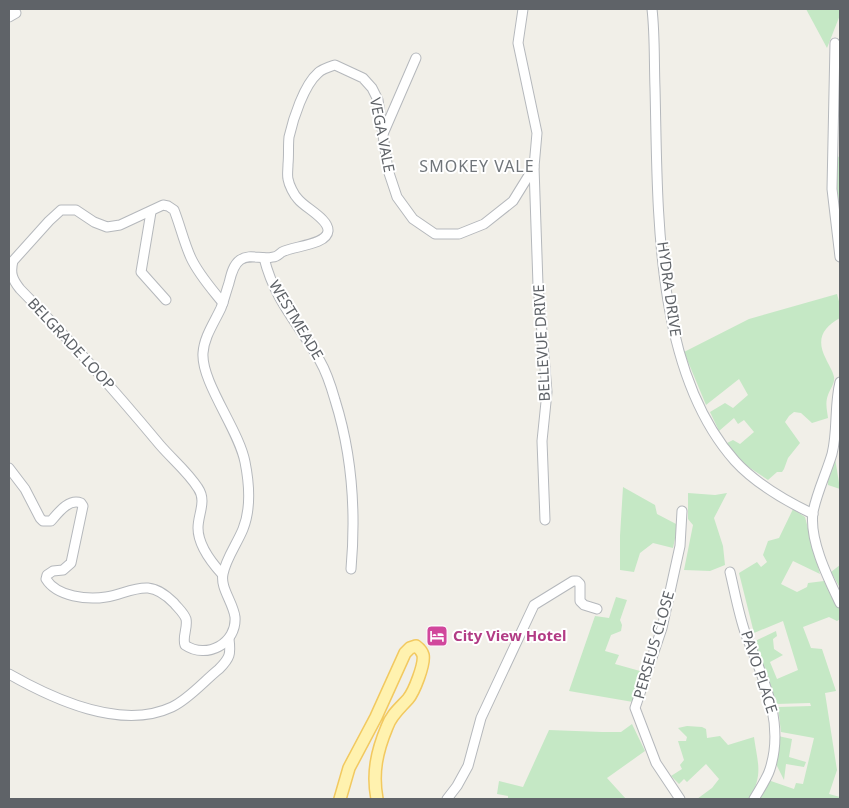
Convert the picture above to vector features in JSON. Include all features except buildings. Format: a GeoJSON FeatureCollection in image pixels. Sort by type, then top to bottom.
{"type":"FeatureCollection","features":[{"type":"Feature","properties":{"kind":"main road"},"geometry":{"type":"LineString","coordinates":[[340,799],[349,768],[376,717],[405,653],[410,648],[416,646],[422,650],[424,657],[413,690],[408,699],[395,712],[387,726],[376,761],[374,781],[377,799]]}},
{"type":"Feature","properties":{"kind":"street","name":"BELLEVUE DRIVE"},"geometry":{"type":"LineString","coordinates":[[523,9],[518,43],[536,133],[534,167],[538,285],[547,392],[542,441],[545,520]]}},
{"type":"Feature","properties":{"kind":"street","name":"HYDRA DRIVE"},"geometry":{"type":"LineString","coordinates":[[652,9],[658,192],[666,288],[676,340],[686,372],[701,408],[718,439],[736,462],[757,480],[793,504],[813,514]]}},
{"type":"Feature","properties":{"kind":"street"},"geometry":{"type":"LineString","coordinates":[[9,10],[16,13],[9,17]]}},
{"type":"Feature","properties":{"kind":"street"},"geometry":{"type":"LineString","coordinates":[[835,44],[832,190],[840,257]]}},
{"type":"Feature","properties":{"kind":"street"},"geometry":{"type":"LineString","coordinates":[[383,134],[416,58]]}},
{"type":"Feature","properties":{"kind":"street","name":"VEGA VALE"},"geometry":{"type":"LineString","coordinates":[[264,258],[275,257],[282,252],[320,242],[328,232],[327,224],[298,199],[288,179],[289,138],[304,91],[314,76],[320,71],[335,65],[364,78],[372,88],[378,100],[388,170],[397,197],[413,219],[435,234],[458,234],[484,224],[513,201],[534,167]]}},
{"type":"Feature","properties":{"kind":"street","name":"BELGRADE LOOP"},"geometry":{"type":"LineString","coordinates":[[222,574],[211,562],[200,540],[198,528],[202,500],[198,488],[95,368],[20,289],[11,275],[13,261],[61,210],[76,210],[94,222],[107,227],[120,225],[164,205],[174,210],[196,268],[223,303]]}},
{"type":"Feature","properties":{"kind":"street"},"geometry":{"type":"LineString","coordinates":[[151,212],[141,272],[166,300]]}},
{"type":"Feature","properties":{"kind":"street"},"geometry":{"type":"LineString","coordinates":[[9,674],[54,698],[88,710],[135,715],[153,713],[173,707],[226,662],[231,652],[230,639],[235,618],[233,607],[223,584],[222,574],[243,528],[247,509],[248,486],[245,460],[233,429],[206,375],[202,355],[204,342],[223,303],[232,271],[237,262],[246,256],[264,258]]}},
{"type":"Feature","properties":{"kind":"street","name":"WESTMEADE"},"geometry":{"type":"LineString","coordinates":[[264,258],[276,293],[320,360],[328,376],[339,412],[346,442],[353,493],[354,538],[351,569]]}},
{"type":"Feature","properties":{"kind":"street"},"geometry":{"type":"LineString","coordinates":[[840,382],[832,454],[813,514],[814,529],[823,567],[840,603]]}},
{"type":"Feature","properties":{"kind":"street"},"geometry":{"type":"LineString","coordinates":[[9,468],[25,488],[43,521],[51,521],[73,501],[81,503],[83,506],[71,562],[64,570],[50,572],[47,575],[46,579],[54,588],[69,595],[98,598],[141,588],[155,590],[168,597],[185,618],[187,625],[184,640],[188,647],[205,651],[216,648],[230,639]]}},
{"type":"Feature","properties":{"kind":"street","name":"PERSEUS CLOSE"},"geometry":{"type":"LineString","coordinates":[[680,799],[656,763],[635,708],[662,628],[680,546],[682,511]]}},
{"type":"Feature","properties":{"kind":"street","name":"PAVO PLACE"},"geometry":{"type":"LineString","coordinates":[[730,572],[746,634],[758,661],[773,707],[775,743],[770,770],[754,799]]}},
{"type":"Feature","properties":{"kind":"street"},"geometry":{"type":"LineString","coordinates":[[447,799],[468,766],[482,718],[534,605],[573,581],[577,581],[580,584],[580,601],[584,605],[596,609]]}},
{"type":"Feature","properties":{"kind":"green space"},"geometry":{"type":"Polygon","coordinates":[[[806,9],[840,9],[840,15],[827,48],[806,9]]]}},
{"type":"Feature","properties":{"kind":"green space"},"geometry":{"type":"Polygon","coordinates":[[[840,155],[840,209],[836,207],[835,161],[840,155]]]}},
{"type":"Feature","properties":{"kind":"green space"},"geometry":{"type":"Polygon","coordinates":[[[837,294],[840,305],[840,318],[825,330],[821,340],[823,352],[834,377],[826,406],[828,418],[812,423],[801,413],[794,412],[789,416],[785,422],[800,443],[788,458],[782,472],[777,472],[768,480],[741,462],[727,443],[733,440],[740,444],[754,432],[744,420],[738,424],[734,418],[719,431],[710,412],[725,403],[733,408],[748,395],[739,379],[706,405],[684,352],[749,319],[837,294]]]}},
{"type":"Feature","properties":{"kind":"green space"},"geometry":{"type":"Polygon","coordinates":[[[835,458],[840,489],[828,485],[835,458]]]}},
{"type":"Feature","properties":{"kind":"green space"},"geometry":{"type":"Polygon","coordinates":[[[623,487],[655,505],[657,514],[678,525],[673,548],[653,543],[640,553],[634,572],[620,570],[623,487]]]}},
{"type":"Feature","properties":{"kind":"green space"},"geometry":{"type":"Polygon","coordinates":[[[688,493],[715,495],[727,493],[714,518],[723,546],[725,565],[710,571],[684,570],[693,525],[688,519],[688,493]]]}},
{"type":"Feature","properties":{"kind":"green space"},"geometry":{"type":"Polygon","coordinates":[[[793,509],[805,517],[820,574],[793,561],[781,584],[797,592],[807,587],[808,583],[824,581],[840,610],[840,619],[837,621],[829,617],[803,627],[811,648],[822,649],[836,691],[825,693],[837,770],[829,794],[840,797],[840,799],[758,799],[768,780],[794,789],[796,783],[803,784],[814,738],[781,732],[778,707],[811,706],[810,703],[776,704],[753,642],[776,631],[777,636],[773,639],[774,649],[783,655],[770,662],[777,679],[798,670],[783,621],[754,633],[739,573],[757,562],[761,567],[767,562],[763,555],[768,541],[779,538],[793,509]]]}},
{"type":"Feature","properties":{"kind":"green space"},"geometry":{"type":"Polygon","coordinates":[[[840,565],[840,588],[831,572],[840,565]]]}},
{"type":"Feature","properties":{"kind":"green space"},"geometry":{"type":"Polygon","coordinates":[[[616,597],[627,600],[620,620],[622,625],[621,631],[611,635],[605,651],[619,655],[615,664],[640,671],[633,702],[569,691],[595,616],[609,618],[616,597]]]}},
{"type":"Feature","properties":{"kind":"green space"},"geometry":{"type":"Polygon","coordinates":[[[632,724],[645,751],[607,778],[626,799],[508,799],[508,796],[497,794],[499,781],[523,787],[549,730],[621,732],[632,724]]]}},
{"type":"Feature","properties":{"kind":"green space"},"geometry":{"type":"Polygon","coordinates":[[[687,726],[702,727],[706,729],[707,738],[720,736],[728,745],[754,737],[758,775],[750,799],[697,799],[712,788],[719,779],[706,764],[687,782],[684,779],[679,784],[671,776],[682,769],[680,765],[684,760],[678,741],[686,741],[687,737],[678,728],[687,726]]]}},
{"type":"Feature","properties":{"kind":"green space"},"geometry":{"type":"Polygon","coordinates":[[[778,736],[792,739],[789,757],[806,762],[804,767],[786,764],[784,780],[775,762],[778,736]]]}},
{"type":"Feature","properties":{"kind":"place","name":"City View Hotel"},"geometry":{"type":"Point","coordinates":[437,636]}},
{"type":"Feature","properties":{"kind":"district","name":"SMOKEY VALE"},"geometry":{"type":"Point","coordinates":[477,166]}}]}
